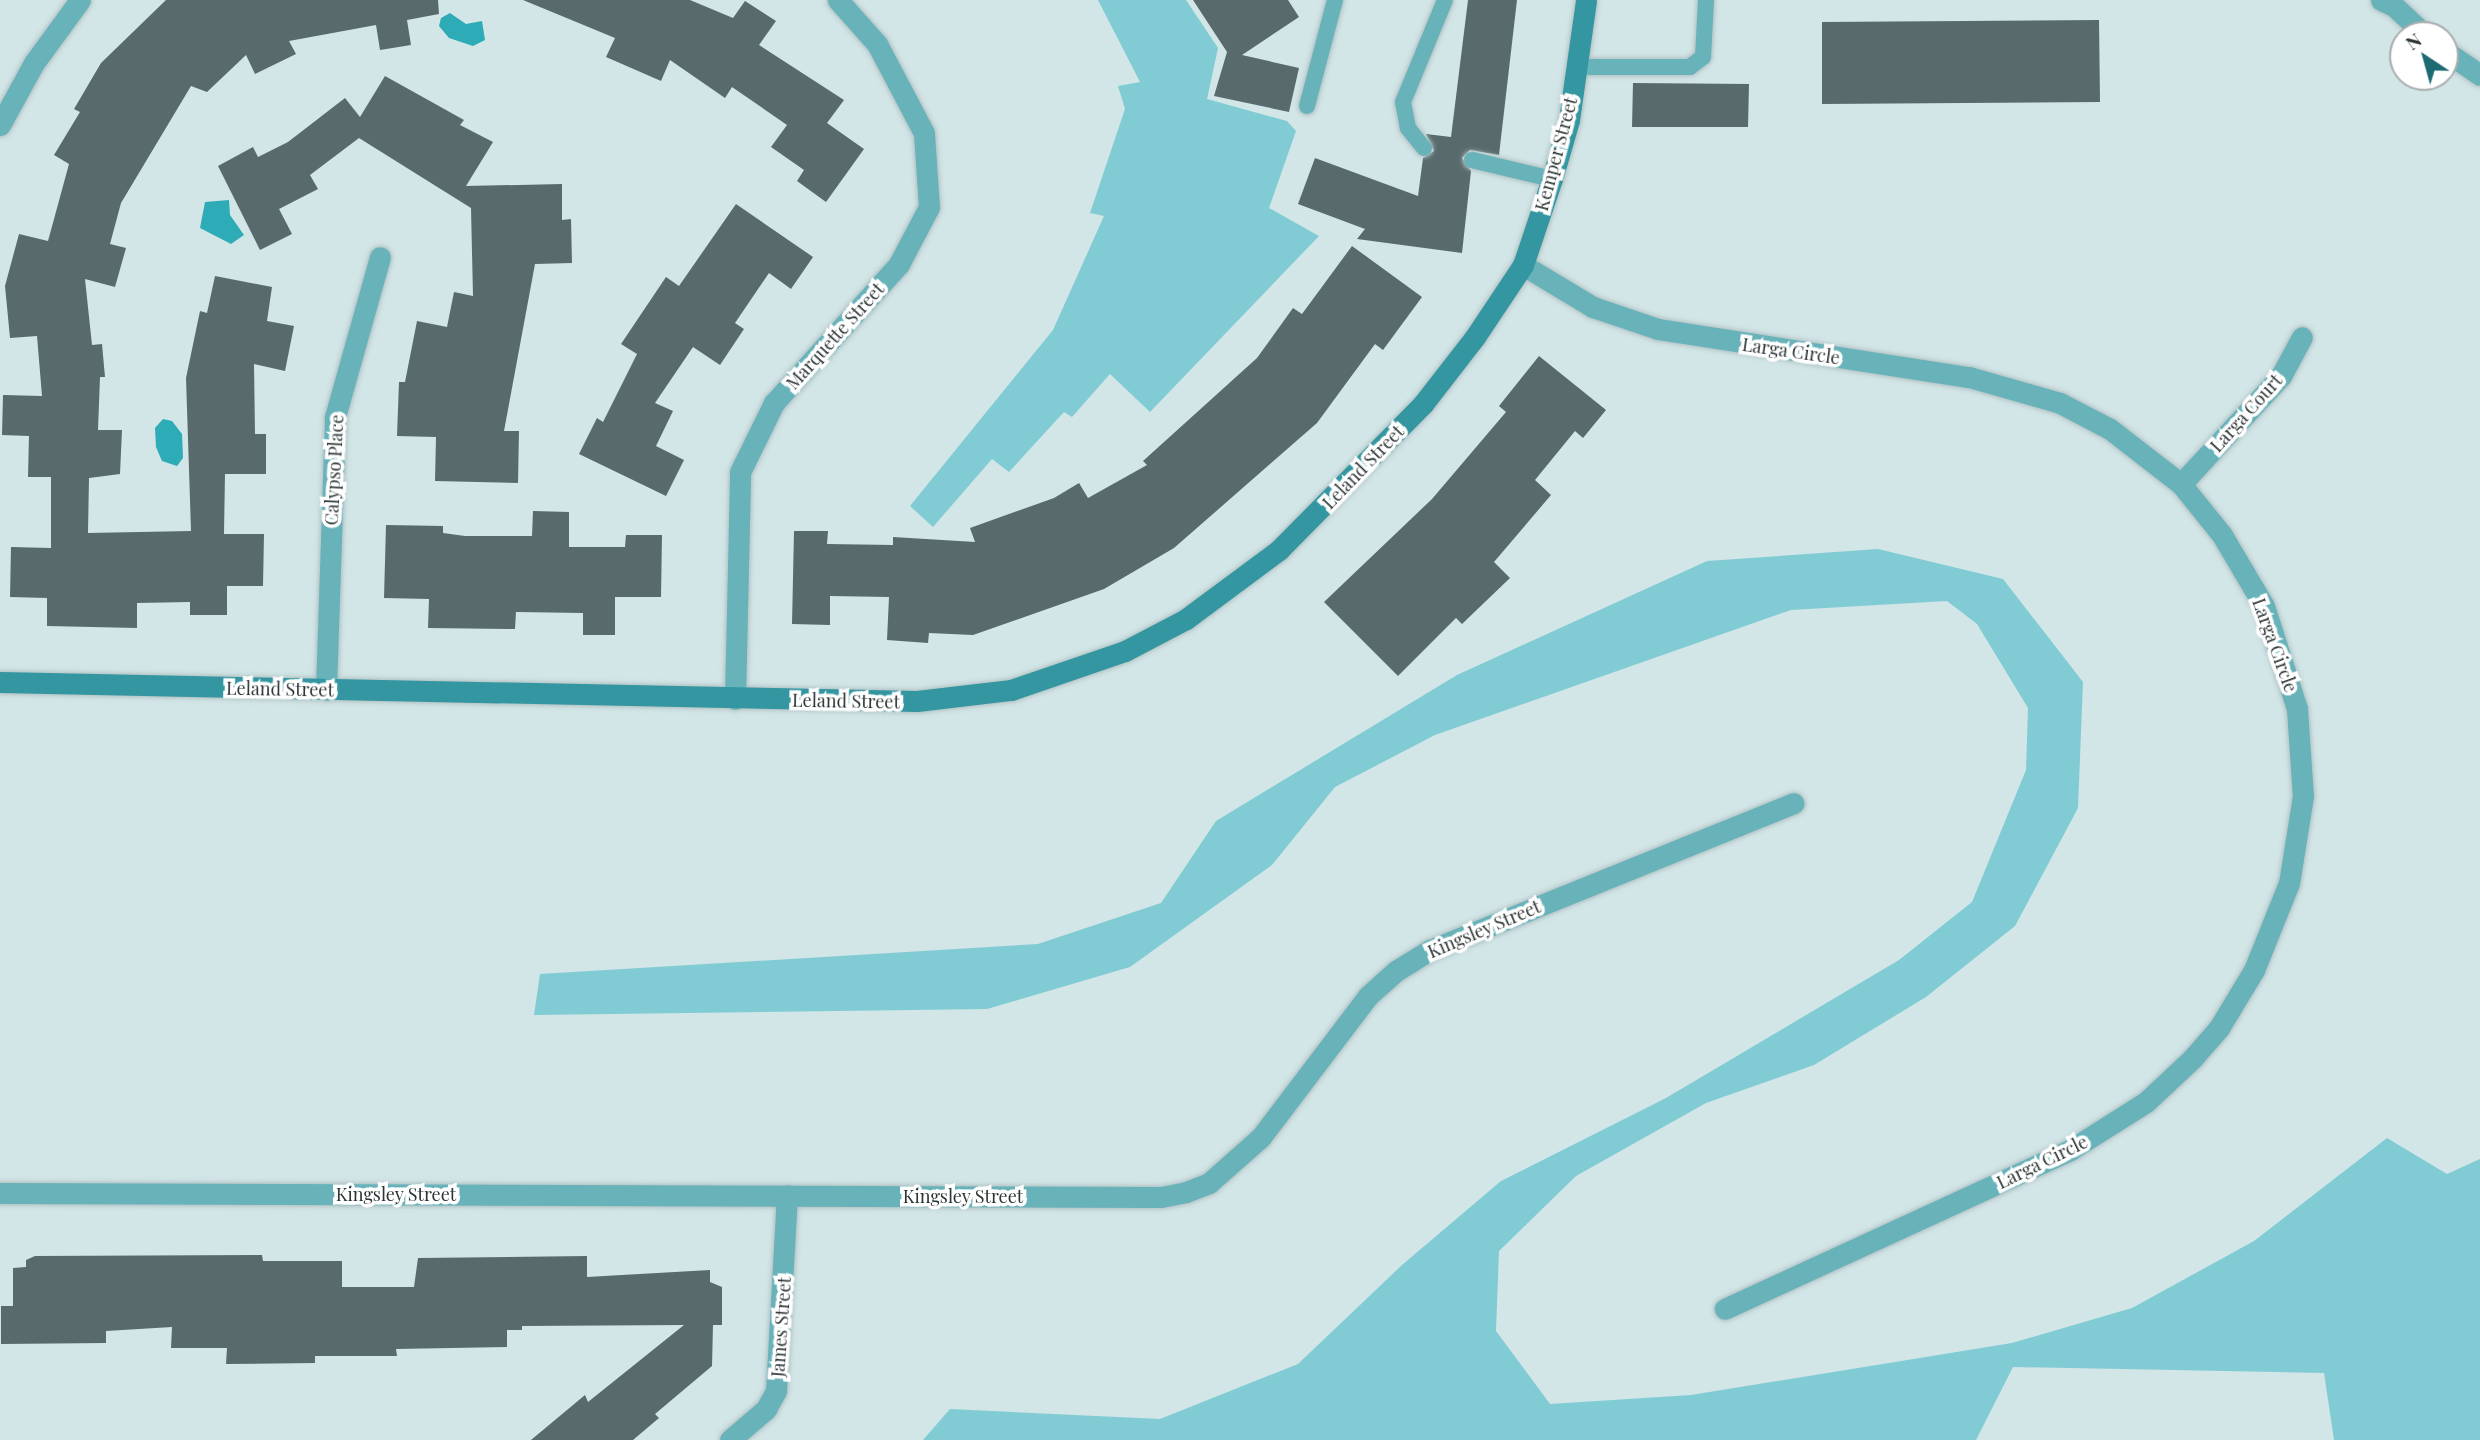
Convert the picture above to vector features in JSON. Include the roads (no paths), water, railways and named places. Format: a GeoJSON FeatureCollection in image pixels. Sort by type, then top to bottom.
{"type":"FeatureCollection","features":[{"type":"Feature","properties":{"kind":"street"},"geometry":{"type":"LineString","coordinates":[[0,125],[34,63],[80,0]]}},
{"type":"Feature","properties":{"kind":"street","name":"Marquette Street"},"geometry":{"type":"LineString","coordinates":[[736,699],[740,472],[774,402],[900,264],[929,206],[924,134],[877,44],[838,0]]}},
{"type":"Feature","properties":{"kind":"street","name":"Kemper Street"},"geometry":{"type":"LineString","coordinates":[[1523,265],[1552,179],[1577,67],[1586,0]]}},
{"type":"Feature","properties":{"kind":"street"},"geometry":{"type":"LineString","coordinates":[[2381,0],[2395,6],[2411,21]]}},
{"type":"Feature","properties":{"kind":"street"},"geometry":{"type":"LineString","coordinates":[[2459,61],[2480,75]]}},
{"type":"Feature","properties":{"kind":"street","name":"Calypso Place"},"geometry":{"type":"LineString","coordinates":[[326,690],[335,417],[380,257]]}},
{"type":"Feature","properties":{"kind":"street","name":"Leland Street"},"geometry":{"type":"LineString","coordinates":[[0,682],[917,701],[1011,690],[1125,651],[1186,619],[1279,550],[1413,414],[1475,337],[1523,265]]}},
{"type":"Feature","properties":{"kind":"street","name":"Larga Circle"},"geometry":{"type":"LineString","coordinates":[[1523,265],[1593,307],[1658,329],[1969,377],[2027,392],[2110,429],[2180,484],[2222,535],[2264,606],[2292,684],[2301,735],[2303,796],[2295,855],[2278,914],[2254,970],[2219,1028],[2193,1058],[2146,1102],[2106,1129],[1725,1309]]}},
{"type":"Feature","properties":{"kind":"street","name":"Larga Court"},"geometry":{"type":"LineString","coordinates":[[2180,484],[2281,376],[2302,337]]}},
{"type":"Feature","properties":{"kind":"street","name":"Kingsley Street"},"geometry":{"type":"LineString","coordinates":[[0,1193],[1161,1197],[1186,1192],[1209,1183],[1261,1138],[1368,996],[1396,971],[1430,950],[1793,803]]}},
{"type":"Feature","properties":{"kind":"street","name":"James Street"},"geometry":{"type":"LineString","coordinates":[[730,1440],[766,1409],[776,1391],[787,1195]]}},
{"type":"Feature","properties":{"kind":"lane"},"geometry":{"type":"LineString","coordinates":[[1307,106],[1335,0]]}},
{"type":"Feature","properties":{"kind":"lane"},"geometry":{"type":"LineString","coordinates":[[1424,148],[1408,128],[1403,102],[1445,0]]}},
{"type":"Feature","properties":{"kind":"lane"},"geometry":{"type":"LineString","coordinates":[[1577,67],[1690,67],[1703,57],[1706,0]]}},
{"type":"Feature","properties":{"kind":"lane"},"geometry":{"type":"LineString","coordinates":[[1472,160],[1552,179]]}}]}
